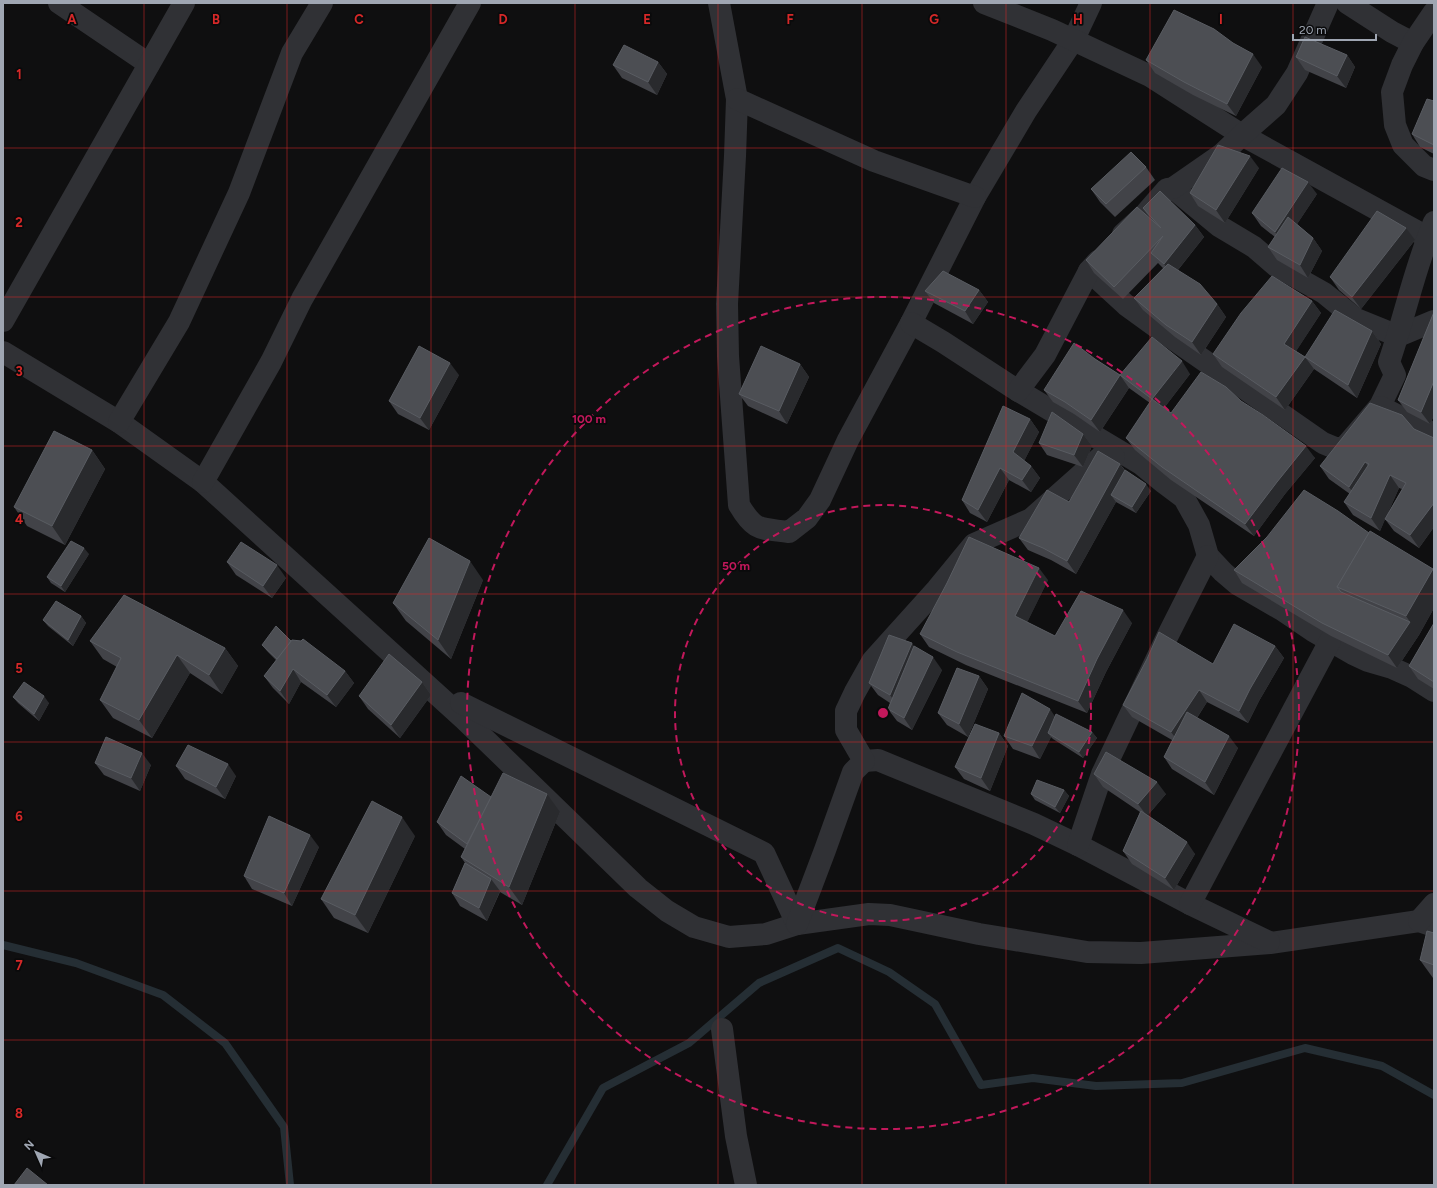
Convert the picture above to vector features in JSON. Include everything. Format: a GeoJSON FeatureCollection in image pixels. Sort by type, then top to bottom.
{"type":"FeatureCollection","features":[{"type":"Feature","properties":{"kind":"street"},"geometry":{"type":"LineString","coordinates":[[59,3],[149,64]]}},
{"type":"Feature","properties":{"kind":"street"},"geometry":{"type":"LineString","coordinates":[[3,321],[184,3]]}},
{"type":"Feature","properties":{"kind":"street"},"geometry":{"type":"LineString","coordinates":[[119,422],[179,322],[239,193],[292,54],[322,3]]}},
{"type":"Feature","properties":{"kind":"street"},"geometry":{"type":"LineString","coordinates":[[203,482],[271,362],[302,299],[470,3]]}},
{"type":"Feature","properties":{"kind":"street"},"geometry":{"type":"LineString","coordinates":[[719,3],[736,99],[735,156],[727,304],[728,356],[739,505],[747,519],[758,528],[789,532],[807,518],[820,500],[848,440],[910,324],[975,196],[1026,111],[1074,40],[1091,3]]}},
{"type":"Feature","properties":{"kind":"street"},"geometry":{"type":"LineString","coordinates":[[984,3],[1074,40],[1150,76],[1242,135],[1431,230],[1389,362],[1395,375],[1380,406],[1344,448],[1334,448],[1323,443],[1126,305],[1089,271]]}},
{"type":"Feature","properties":{"kind":"street"},"geometry":{"type":"LineString","coordinates":[[1018,391],[1045,354],[1089,271],[1133,223],[1146,213],[1167,189],[1173,188],[1222,154],[1276,105],[1297,72],[1328,3]]}},
{"type":"Feature","properties":{"kind":"street"},"geometry":{"type":"LineString","coordinates":[[1347,3],[1392,32],[1413,43]]}},
{"type":"Feature","properties":{"kind":"street"},"geometry":{"type":"LineString","coordinates":[[1434,12],[1413,43],[1402,65],[1392,92],[1395,125],[1403,145],[1424,166],[1434,170]]}},
{"type":"Feature","properties":{"kind":"street"},"geometry":{"type":"LineString","coordinates":[[736,99],[874,161],[975,196]]}},
{"type":"Feature","properties":{"kind":"street"},"geometry":{"type":"LineString","coordinates":[[1173,188],[1219,226],[1254,247],[1276,266],[1324,293],[1356,318],[1398,336],[1434,321]]}},
{"type":"Feature","properties":{"kind":"street"},"geometry":{"type":"LineString","coordinates":[[910,324],[943,342],[1018,391],[1141,464],[1184,498],[1199,525],[1208,556],[1223,572],[1238,584],[1293,616],[1313,631],[1330,641],[1368,661],[1392,668],[1412,677],[1434,691]]}},
{"type":"Feature","properties":{"kind":"street"},"geometry":{"type":"LineString","coordinates":[[3,352],[119,422],[203,482],[464,718],[638,888],[667,911],[694,927],[729,937],[766,934],[797,924],[869,914],[890,915],[980,934],[1087,952],[1141,953],[1270,942],[1427,924],[1434,904]]}},
{"type":"Feature","properties":{"kind":"street"},"geometry":{"type":"LineString","coordinates":[[1380,406],[1434,434]]}},
{"type":"Feature","properties":{"kind":"street"},"geometry":{"type":"LineString","coordinates":[[864,761],[846,730],[846,712],[855,692],[874,660],[937,589],[974,544],[1031,519],[1103,455],[1133,460]]}},
{"type":"Feature","properties":{"kind":"street"},"geometry":{"type":"LineString","coordinates":[[1078,845],[1102,774],[1167,637],[1208,556]]}},
{"type":"Feature","properties":{"kind":"street"},"geometry":{"type":"LineString","coordinates":[[1190,904],[1330,641]]}},
{"type":"Feature","properties":{"kind":"street"},"geometry":{"type":"LineString","coordinates":[[461,703],[764,853],[797,924]]}},
{"type":"Feature","properties":{"kind":"street"},"geometry":{"type":"LineString","coordinates":[[797,924],[853,772],[864,761],[878,760],[1034,824],[1078,845],[1190,904],[1270,942]]}},
{"type":"Feature","properties":{"kind":"street"},"geometry":{"type":"LineString","coordinates":[[722,1029],[736,1136],[746,1185]]}},
{"type":"Feature","properties":{"kind":"building"},"geometry":{"type":"Polygon","coordinates":[[[1174,10],[1214,29],[1233,43],[1253,54],[1227,104],[1146,60],[1174,10]]]}},
{"type":"Feature","properties":{"kind":"building"},"geometry":{"type":"Polygon","coordinates":[[[1305,37],[1347,55],[1337,76],[1296,57],[1305,37]]]}},
{"type":"Feature","properties":{"kind":"building"},"geometry":{"type":"Polygon","coordinates":[[[624,45],[658,62],[648,82],[613,65],[624,45]]]}},
{"type":"Feature","properties":{"kind":"building"},"geometry":{"type":"Polygon","coordinates":[[[1427,99],[1434,101],[1434,145],[1412,134],[1427,99]]]}},
{"type":"Feature","properties":{"kind":"building"},"geometry":{"type":"Polygon","coordinates":[[[1218,145],[1250,156],[1216,210],[1190,193],[1218,145]]]}},
{"type":"Feature","properties":{"kind":"building"},"geometry":{"type":"Polygon","coordinates":[[[1131,152],[1146,167],[1106,204],[1091,189],[1131,152]]]}},
{"type":"Feature","properties":{"kind":"building"},"geometry":{"type":"Polygon","coordinates":[[[1282,168],[1308,182],[1275,232],[1252,213],[1282,168]]]}},
{"type":"Feature","properties":{"kind":"building"},"geometry":{"type":"Polygon","coordinates":[[[1160,191],[1195,225],[1164,264],[1151,253],[1163,236],[1114,287],[1086,260],[1137,207],[1161,228],[1143,208],[1160,191]]]}},
{"type":"Feature","properties":{"kind":"building"},"geometry":{"type":"Polygon","coordinates":[[[1377,211],[1406,228],[1352,297],[1330,277],[1377,211]]]}},
{"type":"Feature","properties":{"kind":"building"},"geometry":{"type":"Polygon","coordinates":[[[1288,217],[1313,238],[1300,265],[1268,247],[1288,217]]]}},
{"type":"Feature","properties":{"kind":"building"},"geometry":{"type":"Polygon","coordinates":[[[1168,264],[1200,284],[1217,304],[1192,342],[1166,325],[1134,298],[1168,264]]]}},
{"type":"Feature","properties":{"kind":"building"},"geometry":{"type":"Polygon","coordinates":[[[943,271],[979,290],[965,311],[925,291],[943,271]]]}},
{"type":"Feature","properties":{"kind":"building"},"geometry":{"type":"Polygon","coordinates":[[[1272,276],[1312,301],[1284,344],[1305,357],[1276,397],[1213,354],[1241,313],[1272,276]]]}},
{"type":"Feature","properties":{"kind":"building"},"geometry":{"type":"Polygon","coordinates":[[[1335,310],[1372,331],[1348,385],[1305,357],[1335,310]]]}},
{"type":"Feature","properties":{"kind":"building"},"geometry":{"type":"Polygon","coordinates":[[[1434,312],[1434,381],[1421,412],[1398,400],[1434,312]]]}},
{"type":"Feature","properties":{"kind":"building"},"geometry":{"type":"Polygon","coordinates":[[[1152,337],[1182,361],[1152,399],[1120,375],[1152,337]]]}},
{"type":"Feature","properties":{"kind":"building"},"geometry":{"type":"Polygon","coordinates":[[[1074,343],[1120,375],[1091,420],[1044,390],[1074,343]]]}},
{"type":"Feature","properties":{"kind":"building"},"geometry":{"type":"Polygon","coordinates":[[[419,346],[450,363],[420,418],[389,401],[419,346]]]}},
{"type":"Feature","properties":{"kind":"building"},"geometry":{"type":"Polygon","coordinates":[[[761,346],[800,364],[779,411],[739,394],[761,346]]]}},
{"type":"Feature","properties":{"kind":"building"},"geometry":{"type":"Polygon","coordinates":[[[1201,372],[1226,387],[1241,401],[1306,446],[1245,524],[1162,467],[1126,438],[1152,399],[1171,413],[1201,372]]]}},
{"type":"Feature","properties":{"kind":"building"},"geometry":{"type":"Polygon","coordinates":[[[1370,403],[1402,415],[1414,429],[1434,438],[1434,503],[1410,535],[1385,519],[1406,483],[1390,475],[1371,518],[1344,502],[1369,464],[1365,462],[1349,487],[1320,466],[1370,403]]]}},
{"type":"Feature","properties":{"kind":"building"},"geometry":{"type":"Polygon","coordinates":[[[1003,406],[1030,419],[1013,452],[1031,466],[1022,480],[1000,468],[978,510],[962,500],[1003,406]]]}},
{"type":"Feature","properties":{"kind":"building"},"geometry":{"type":"Polygon","coordinates":[[[1052,412],[1083,434],[1074,455],[1039,443],[1052,412]]]}},
{"type":"Feature","properties":{"kind":"building"},"geometry":{"type":"Polygon","coordinates":[[[54,431],[92,450],[52,526],[14,507],[54,431]]]}},
{"type":"Feature","properties":{"kind":"building"},"geometry":{"type":"Polygon","coordinates":[[[1098,451],[1120,464],[1067,561],[1043,548],[1019,538],[1047,490],[1069,502],[1098,451]]]}},
{"type":"Feature","properties":{"kind":"building"},"geometry":{"type":"Polygon","coordinates":[[[1125,470],[1146,484],[1132,507],[1111,495],[1125,470]]]}},
{"type":"Feature","properties":{"kind":"building"},"geometry":{"type":"Polygon","coordinates":[[[1304,490],[1338,511],[1369,533],[1337,587],[1341,592],[1410,622],[1388,655],[1322,623],[1234,570],[1267,537],[1304,490]]]}},
{"type":"Feature","properties":{"kind":"building"},"geometry":{"type":"Polygon","coordinates":[[[1370,531],[1433,569],[1406,616],[1337,587],[1370,531]]]}},
{"type":"Feature","properties":{"kind":"building"},"geometry":{"type":"Polygon","coordinates":[[[969,537],[1039,568],[1015,616],[1055,636],[1081,591],[1123,610],[1097,659],[1078,701],[957,652],[920,634],[969,537]]]}},
{"type":"Feature","properties":{"kind":"building"},"geometry":{"type":"Polygon","coordinates":[[[429,538],[470,561],[438,640],[393,603],[429,538]]]}},
{"type":"Feature","properties":{"kind":"building"},"geometry":{"type":"Polygon","coordinates":[[[71,541],[84,548],[61,586],[47,577],[71,541]]]}},
{"type":"Feature","properties":{"kind":"building"},"geometry":{"type":"Polygon","coordinates":[[[241,542],[277,565],[263,586],[227,562],[241,542]]]}},
{"type":"Feature","properties":{"kind":"building"},"geometry":{"type":"Polygon","coordinates":[[[124,595],[225,648],[209,675],[177,655],[139,720],[100,700],[121,658],[90,641],[124,595]]]}},
{"type":"Feature","properties":{"kind":"building"},"geometry":{"type":"Polygon","coordinates":[[[56,601],[81,616],[68,640],[43,620],[56,601]]]}},
{"type":"Feature","properties":{"kind":"building"},"geometry":{"type":"Polygon","coordinates":[[[1434,623],[1434,682],[1409,666],[1434,623]]]}},
{"type":"Feature","properties":{"kind":"building"},"geometry":{"type":"Polygon","coordinates":[[[1234,624],[1275,646],[1239,711],[1199,690],[1171,732],[1123,705],[1159,632],[1213,664],[1234,624]]]}},
{"type":"Feature","properties":{"kind":"building"},"geometry":{"type":"Polygon","coordinates":[[[276,626],[291,641],[277,659],[262,645],[276,626]]]}},
{"type":"Feature","properties":{"kind":"building"},"geometry":{"type":"Polygon","coordinates":[[[889,635],[912,643],[890,695],[869,683],[889,635]]]}},
{"type":"Feature","properties":{"kind":"building"},"geometry":{"type":"Polygon","coordinates":[[[303,639],[345,671],[327,695],[293,669],[280,691],[264,676],[292,640],[301,641],[303,639]]]}},
{"type":"Feature","properties":{"kind":"building"},"geometry":{"type":"Polygon","coordinates":[[[914,646],[933,657],[904,718],[888,709],[914,646]]]}},
{"type":"Feature","properties":{"kind":"building"},"geometry":{"type":"Polygon","coordinates":[[[389,654],[422,682],[391,725],[359,696],[389,654]]]}},
{"type":"Feature","properties":{"kind":"building"},"geometry":{"type":"Polygon","coordinates":[[[957,668],[979,676],[959,724],[938,713],[957,668]]]}},
{"type":"Feature","properties":{"kind":"building"},"geometry":{"type":"Polygon","coordinates":[[[24,682],[44,696],[34,714],[13,697],[24,682]]]}},
{"type":"Feature","properties":{"kind":"building"},"geometry":{"type":"Polygon","coordinates":[[[1022,693],[1050,709],[1032,746],[1004,736],[1022,693]]]}},
{"type":"Feature","properties":{"kind":"building"},"geometry":{"type":"Polygon","coordinates":[[[1187,712],[1229,736],[1205,782],[1164,757],[1187,712]]]}},
{"type":"Feature","properties":{"kind":"building"},"geometry":{"type":"Polygon","coordinates":[[[1056,714],[1092,732],[1079,752],[1048,733],[1056,714]]]}},
{"type":"Feature","properties":{"kind":"building"},"geometry":{"type":"Polygon","coordinates":[[[975,724],[999,733],[981,778],[955,767],[975,724]]]}},
{"type":"Feature","properties":{"kind":"building"},"geometry":{"type":"Polygon","coordinates":[[[106,737],[142,753],[131,778],[95,763],[106,737]]]}},
{"type":"Feature","properties":{"kind":"building"},"geometry":{"type":"Polygon","coordinates":[[[188,745],[228,764],[216,787],[176,766],[188,745]]]}},
{"type":"Feature","properties":{"kind":"building"},"geometry":{"type":"Polygon","coordinates":[[[1106,752],[1157,782],[1138,804],[1094,774],[1106,752]]]}},
{"type":"Feature","properties":{"kind":"building"},"geometry":{"type":"Polygon","coordinates":[[[503,773],[547,794],[509,887],[461,857],[503,773]]]}},
{"type":"Feature","properties":{"kind":"building"},"geometry":{"type":"Polygon","coordinates":[[[461,776],[491,797],[467,844],[437,822],[461,776]]]}},
{"type":"Feature","properties":{"kind":"building"},"geometry":{"type":"Polygon","coordinates":[[[1037,780],[1064,790],[1055,807],[1031,794],[1037,780]]]}},
{"type":"Feature","properties":{"kind":"building"},"geometry":{"type":"Polygon","coordinates":[[[372,801],[402,817],[355,915],[321,899],[372,801]]]}},
{"type":"Feature","properties":{"kind":"building"},"geometry":{"type":"Polygon","coordinates":[[[1141,811],[1187,842],[1165,878],[1123,851],[1141,811]]]}},
{"type":"Feature","properties":{"kind":"building"},"geometry":{"type":"Polygon","coordinates":[[[269,816],[310,835],[284,893],[244,876],[269,816]]]}},
{"type":"Feature","properties":{"kind":"building"},"geometry":{"type":"Polygon","coordinates":[[[465,863],[491,879],[479,908],[452,893],[465,863]]]}},
{"type":"Feature","properties":{"kind":"building"},"geometry":{"type":"Polygon","coordinates":[[[1427,931],[1434,933],[1434,965],[1420,960],[1427,931]]]}},
{"type":"Feature","properties":{"kind":"building"},"geometry":{"type":"Polygon","coordinates":[[[27,1168],[48,1185],[14,1185],[27,1168]]]}},
{"type":"Feature","properties":{"kind":"waterway"},"geometry":{"type":"LineString","coordinates":[[3,945],[76,963],[163,995],[225,1043],[284,1127],[290,1185]]}},
{"type":"Feature","properties":{"kind":"waterway"},"geometry":{"type":"LineString","coordinates":[[547,1185],[603,1088],[689,1043],[759,983],[838,948],[889,972],[935,1004],[981,1085],[1033,1078],[1096,1086],[1182,1083],[1305,1048],[1382,1066],[1434,1095]]}}]}
